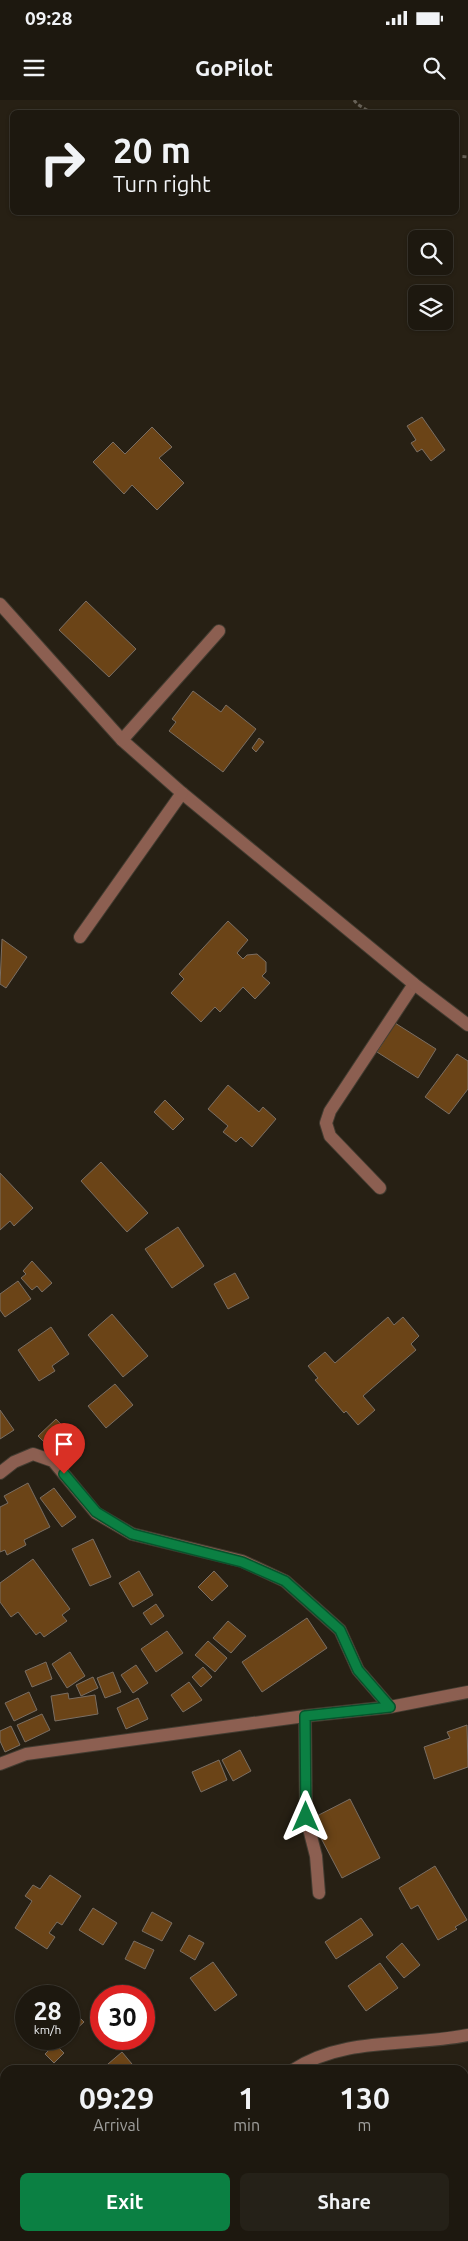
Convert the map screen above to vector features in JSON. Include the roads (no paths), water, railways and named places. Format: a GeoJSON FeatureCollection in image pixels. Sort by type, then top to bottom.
{"type":"FeatureCollection","features":[{"type":"Feature","properties":{"kind":"street"},"geometry":{"type":"LineString","coordinates":[[0,604],[122,740],[182,793],[414,984],[468,1025]]}},
{"type":"Feature","properties":{"kind":"street"},"geometry":{"type":"LineString","coordinates":[[122,740],[219,631]]}},
{"type":"Feature","properties":{"kind":"street"},"geometry":{"type":"LineString","coordinates":[[80,937],[182,793]]}},
{"type":"Feature","properties":{"kind":"street"},"geometry":{"type":"LineString","coordinates":[[380,1188],[330,1136],[326,1123],[330,1111],[414,984]]}},
{"type":"Feature","properties":{"kind":"street"},"geometry":{"type":"LineString","coordinates":[[0,1473],[14,1462],[33,1454],[53,1461],[96,1512],[132,1534],[242,1562],[285,1581],[340,1630],[358,1670],[390,1707]]}},
{"type":"Feature","properties":{"kind":"street"},"geometry":{"type":"LineString","coordinates":[[0,1764],[26,1754],[305,1716],[390,1707],[468,1692]]}},
{"type":"Feature","properties":{"kind":"street"},"geometry":{"type":"LineString","coordinates":[[305,1716],[306,1817],[316,1856],[319,1893]]}},
{"type":"Feature","properties":{"kind":"street"},"geometry":{"type":"LineString","coordinates":[[301,2065],[310,2059],[354,2046],[450,2039],[468,2035]]}}]}
